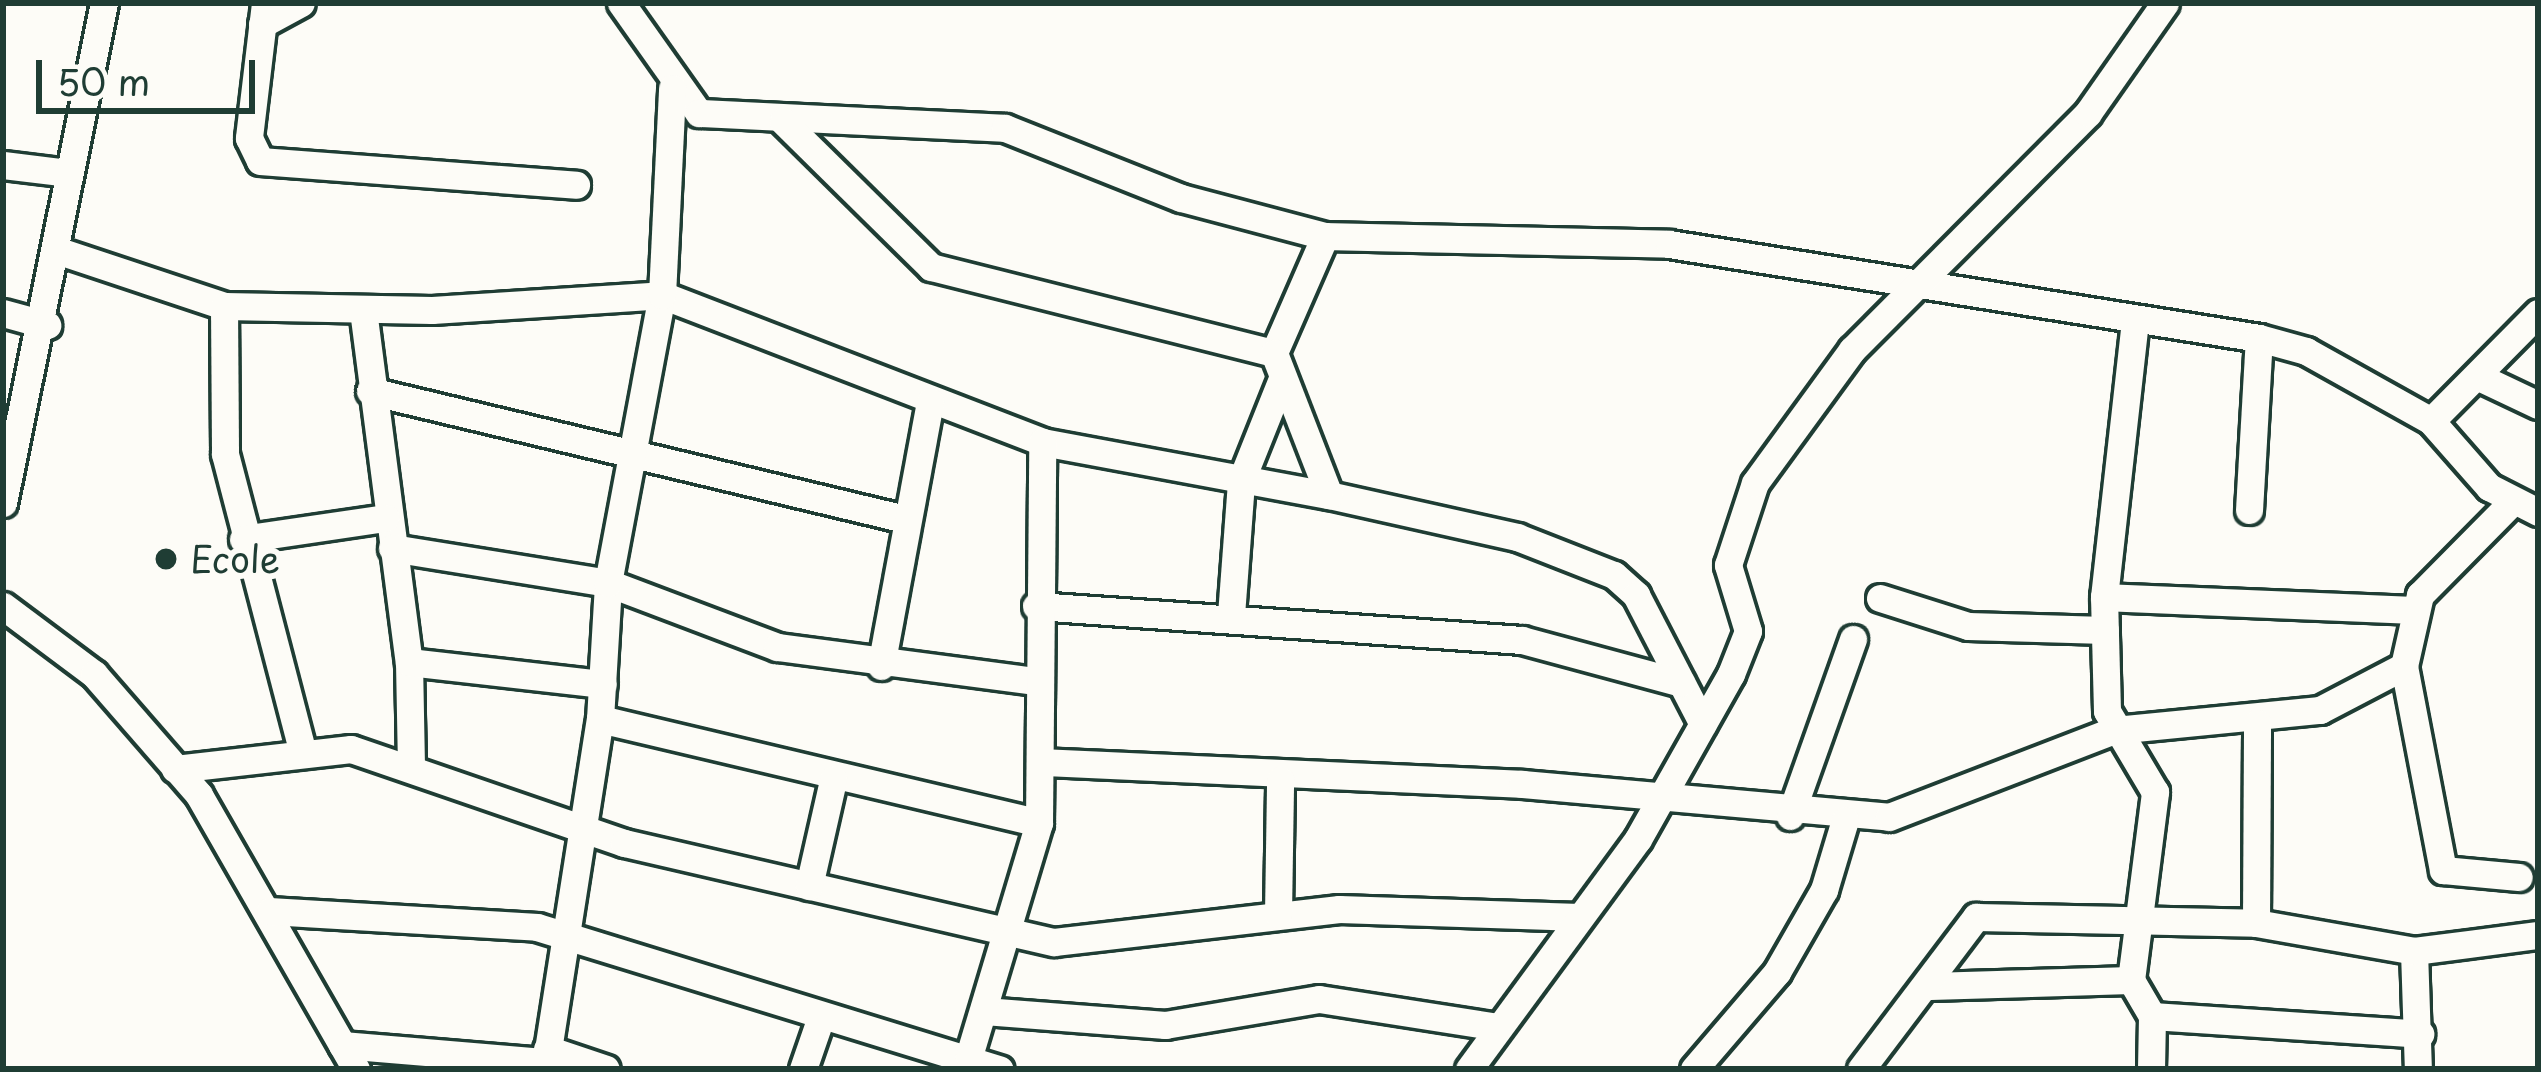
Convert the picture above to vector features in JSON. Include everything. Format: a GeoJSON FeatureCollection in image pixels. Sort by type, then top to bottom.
{"type":"FeatureCollection","features":[{"type":"Feature","properties":{"kind":"street"},"geometry":{"type":"LineString","coordinates":[[3,503],[47,325],[68,173],[104,3]]}},
{"type":"Feature","properties":{"kind":"street"},"geometry":{"type":"LineString","coordinates":[[302,3],[264,14],[249,138],[260,161],[576,185]]}},
{"type":"Feature","properties":{"kind":"street"},"geometry":{"type":"LineString","coordinates":[[621,3],[672,88],[699,113],[783,121],[1005,128],[1181,199],[1325,236],[1670,244],[1925,277],[2135,320],[2259,338],[2306,351],[2431,421],[2524,508],[2413,610],[2404,666],[2443,870],[2518,877]]}},
{"type":"Feature","properties":{"kind":"street"},"geometry":{"type":"LineString","coordinates":[[1468,1069],[1663,800],[1703,724],[1748,631],[1728,565],[1755,483],[1852,350],[2088,113],[2165,3]]}},
{"type":"Feature","properties":{"kind":"street"},"geometry":{"type":"LineString","coordinates":[[546,1060],[600,719],[608,583],[662,296],[672,88]]}},
{"type":"Feature","properties":{"kind":"street"},"geometry":{"type":"LineString","coordinates":[[783,121],[931,267],[1274,353]]}},
{"type":"Feature","properties":{"kind":"street"},"geometry":{"type":"LineString","coordinates":[[3,165],[68,173]]}},
{"type":"Feature","properties":{"kind":"street"},"geometry":{"type":"LineString","coordinates":[[1325,236],[1274,353],[1329,495]]}},
{"type":"Feature","properties":{"kind":"street"},"geometry":{"type":"LineString","coordinates":[[56,250],[224,307],[363,310],[662,296],[1042,442],[1329,495],[1586,560],[1636,595],[1703,724]]}},
{"type":"Feature","properties":{"kind":"street"},"geometry":{"type":"LineString","coordinates":[[224,307],[221,432],[243,539],[302,749]]}},
{"type":"Feature","properties":{"kind":"street"},"geometry":{"type":"LineString","coordinates":[[363,310],[385,518],[409,662],[411,768]]}},
{"type":"Feature","properties":{"kind":"street"},"geometry":{"type":"LineString","coordinates":[[3,313],[47,325]]}},
{"type":"Feature","properties":{"kind":"street"},"geometry":{"type":"LineString","coordinates":[[2431,421],[2481,378],[2538,313]]}},
{"type":"Feature","properties":{"kind":"street"},"geometry":{"type":"LineString","coordinates":[[2135,320],[2104,597],[2115,730],[2155,792],[2152,869],[2134,916],[2132,980],[2152,1016],[2151,1069]]}},
{"type":"Feature","properties":{"kind":"street"},"geometry":{"type":"LineString","coordinates":[[2249,510],[2259,338]]}},
{"type":"Feature","properties":{"kind":"street"},"geometry":{"type":"LineString","coordinates":[[2481,378],[2538,405]]}},
{"type":"Feature","properties":{"kind":"street"},"geometry":{"type":"LineString","coordinates":[[1231,615],[1240,482],[1281,381]]}},
{"type":"Feature","properties":{"kind":"street"},"geometry":{"type":"LineString","coordinates":[[370,391],[901,518]]}},
{"type":"Feature","properties":{"kind":"street"},"geometry":{"type":"LineString","coordinates":[[881,666],[901,518],[930,401]]}},
{"type":"Feature","properties":{"kind":"street"},"geometry":{"type":"LineString","coordinates":[[955,1058],[984,1011],[1040,823],[1036,606],[1042,442]]}},
{"type":"Feature","properties":{"kind":"street"},"geometry":{"type":"LineString","coordinates":[[243,539],[385,518]]}},
{"type":"Feature","properties":{"kind":"street"},"geometry":{"type":"LineString","coordinates":[[392,548],[608,583],[735,634],[881,666],[1036,681]]}},
{"type":"Feature","properties":{"kind":"street"},"geometry":{"type":"LineString","coordinates":[[2104,597],[2413,610]]}},
{"type":"Feature","properties":{"kind":"street"},"geometry":{"type":"LineString","coordinates":[[1880,598],[1968,626],[2105,630]]}},
{"type":"Feature","properties":{"kind":"street"},"geometry":{"type":"LineString","coordinates":[[3,606],[94,674],[175,769],[271,911],[349,1057],[546,1060],[606,1069]]}},
{"type":"Feature","properties":{"kind":"street"},"geometry":{"type":"LineString","coordinates":[[1036,606],[1231,615],[1522,640],[1681,683]]}},
{"type":"Feature","properties":{"kind":"street"},"geometry":{"type":"LineString","coordinates":[[1790,816],[1853,639]]}},
{"type":"Feature","properties":{"kind":"street"},"geometry":{"type":"LineString","coordinates":[[409,662],[603,684]]}},
{"type":"Feature","properties":{"kind":"street"},"geometry":{"type":"LineString","coordinates":[[1042,761],[1280,780],[1522,784],[1790,816],[1889,818],[2115,730],[2301,718],[2404,666]]}},
{"type":"Feature","properties":{"kind":"street"},"geometry":{"type":"LineString","coordinates":[[600,719],[833,780],[1040,823]]}},
{"type":"Feature","properties":{"kind":"street"},"geometry":{"type":"LineString","coordinates":[[2256,923],[2257,723]]}},
{"type":"Feature","properties":{"kind":"street"},"geometry":{"type":"LineString","coordinates":[[175,769],[302,749],[411,768],[582,829],[809,886],[1075,944],[1278,914],[1580,917]]}},
{"type":"Feature","properties":{"kind":"street"},"geometry":{"type":"LineString","coordinates":[[809,886],[833,780]]}},
{"type":"Feature","properties":{"kind":"street"},"geometry":{"type":"LineString","coordinates":[[1278,914],[1280,780]]}},
{"type":"Feature","properties":{"kind":"street"},"geometry":{"type":"LineString","coordinates":[[1694,1069],[1778,972],[1824,890],[1845,820]]}},
{"type":"Feature","properties":{"kind":"street"},"geometry":{"type":"LineString","coordinates":[[271,911],[479,920],[564,939],[1000,1069]]}},
{"type":"Feature","properties":{"kind":"street"},"geometry":{"type":"LineString","coordinates":[[1861,1069],[1930,986],[1967,919],[2134,916],[2256,923],[2414,951],[2538,935]]}},
{"type":"Feature","properties":{"kind":"street"},"geometry":{"type":"LineString","coordinates":[[2414,951],[2418,1069]]}},
{"type":"Feature","properties":{"kind":"street"},"geometry":{"type":"LineString","coordinates":[[1930,986],[2132,980]]}},
{"type":"Feature","properties":{"kind":"street"},"geometry":{"type":"LineString","coordinates":[[984,1011],[1165,1025],[1319,999],[1497,1028]]}},
{"type":"Feature","properties":{"kind":"street"},"geometry":{"type":"LineString","coordinates":[[2152,1016],[2420,1034]]}},
{"type":"Feature","properties":{"kind":"street"},"geometry":{"type":"LineString","coordinates":[[803,1069],[820,1017]]}},
{"type":"Feature","properties":{"kind":"place","name":"Ecole"},"geometry":{"type":"Point","coordinates":[166,559]}}]}
